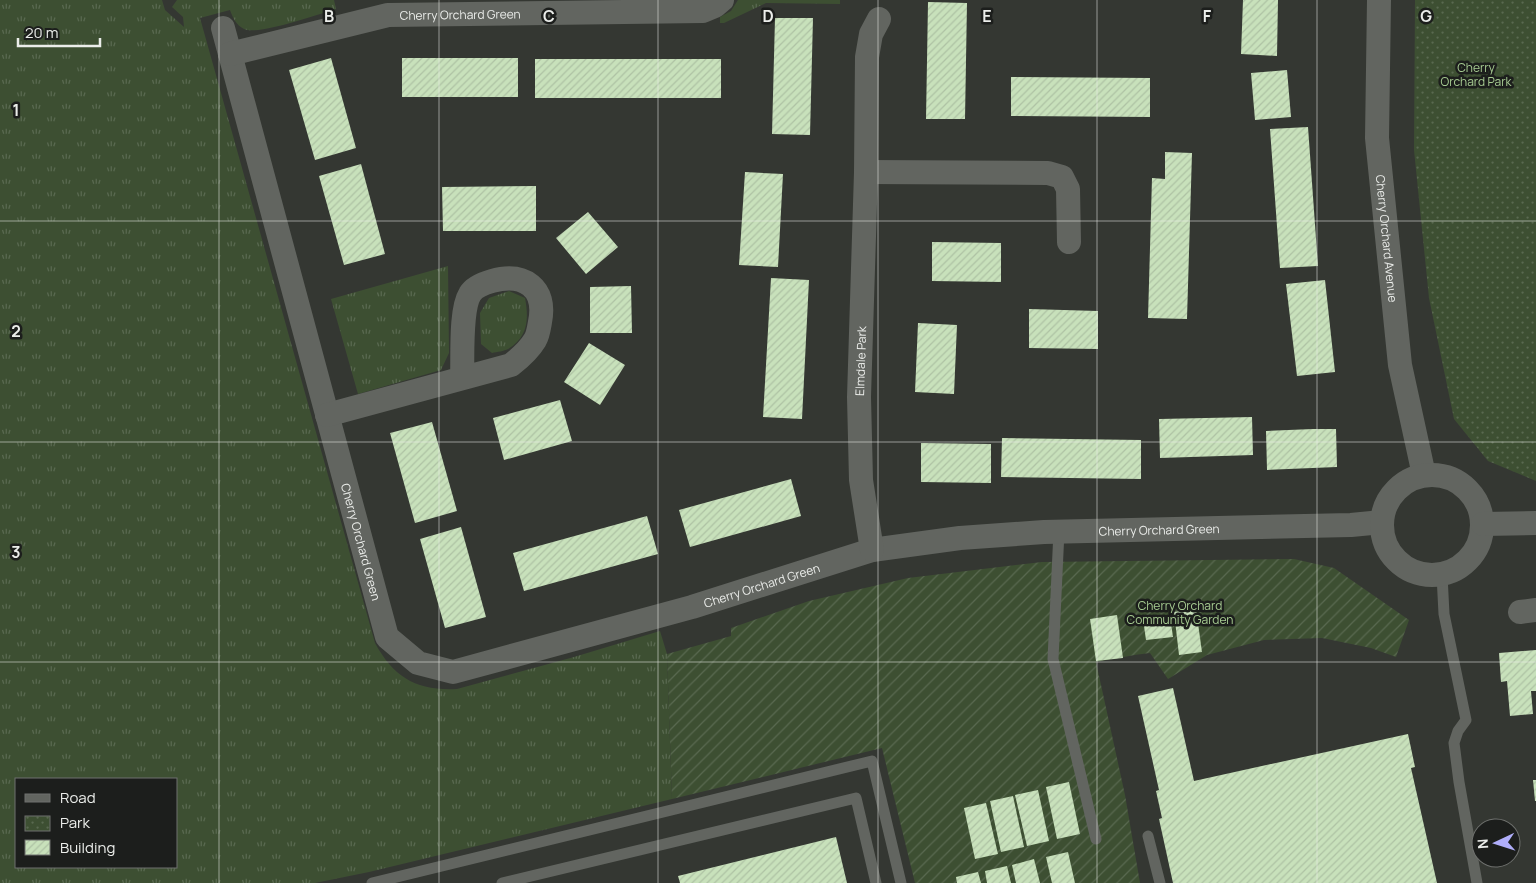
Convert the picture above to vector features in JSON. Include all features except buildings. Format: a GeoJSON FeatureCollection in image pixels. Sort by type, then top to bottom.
{"type":"FeatureCollection","features":[{"type":"Feature","properties":{"kind":"street","name":"Cherry Orchard Green"},"geometry":{"type":"LineString","coordinates":[[230,54],[388,15],[702,11],[715,6],[722,0]]}},
{"type":"Feature","properties":{"kind":"street","name":"Cherry Orchard Avenue"},"geometry":{"type":"LineString","coordinates":[[1379,0],[1377,138],[1400,365],[1424,475]]}},
{"type":"Feature","properties":{"kind":"street","name":"Elmdale Park"},"geometry":{"type":"LineString","coordinates":[[872,550],[861,480],[859,397],[866,172],[867,57],[871,34],[879,19]]}},
{"type":"Feature","properties":{"kind":"street","name":"Cherry Orchard Green"},"geometry":{"type":"LineString","coordinates":[[223,28],[387,637],[418,663],[453,672],[692,607],[872,550],[960,538],[1059,531],[1351,525],[1382,522]]}},
{"type":"Feature","properties":{"kind":"street"},"geometry":{"type":"LineString","coordinates":[[866,172],[1048,172],[1062,177],[1068,189],[1069,242]]}},
{"type":"Feature","properties":{"kind":"street"},"geometry":{"type":"LineString","coordinates":[[327,415],[462,378]]}},
{"type":"Feature","properties":{"kind":"street"},"geometry":{"type":"LineString","coordinates":[[1424,475],[1438,475],[1456,480],[1470,491],[1478,502],[1483,524],[1479,545],[1474,554],[1458,568],[1442,575],[1433,576],[1415,573],[1398,562],[1387,547],[1383,535],[1382,522],[1385,507],[1394,492],[1407,481],[1424,475]]}},
{"type":"Feature","properties":{"kind":"street"},"geometry":{"type":"LineString","coordinates":[[1483,524],[1536,523]]}},
{"type":"Feature","properties":{"kind":"lane"},"geometry":{"type":"LineString","coordinates":[[1059,531],[1053,659],[1096,839]]}},
{"type":"Feature","properties":{"kind":"lane"},"geometry":{"type":"LineString","coordinates":[[1442,575],[1444,614],[1466,720],[1458,731],[1454,743],[1477,883]]}},
{"type":"Feature","properties":{"kind":"lane"},"geometry":{"type":"LineString","coordinates":[[372,883],[872,762],[901,883]]}},
{"type":"Feature","properties":{"kind":"lane"},"geometry":{"type":"LineString","coordinates":[[502,883],[856,798],[876,883]]}},
{"type":"Feature","properties":{"kind":"lane"},"geometry":{"type":"LineString","coordinates":[[1148,836],[1160,883]]}},
{"type":"Feature","properties":{"kind":"green space"},"geometry":{"type":"Polygon","coordinates":[[[0,0],[162,0],[165,10],[184,27],[183,17],[172,7],[177,0],[334,0],[336,9],[288,24],[261,30],[244,29],[235,21],[230,10],[200,18],[375,643],[390,665],[408,680],[430,688],[457,689],[660,631],[667,654],[672,799],[369,872],[315,883],[0,883],[0,0]]]}},
{"type":"Feature","properties":{"kind":"green space"},"geometry":{"type":"Polygon","coordinates":[[[738,0],[840,0],[840,4],[766,3],[724,23],[720,23],[720,17],[731,11],[738,0]]]}},
{"type":"Feature","properties":{"kind":"green space","name":"Cherry Orchard Park"},"geometry":{"type":"Polygon","coordinates":[[[1415,0],[1536,0],[1536,481],[1488,461],[1454,419],[1429,298],[1414,150],[1415,0]]]}},
{"type":"Feature","properties":{"kind":"green space"},"geometry":{"type":"Polygon","coordinates":[[[448,266],[449,353],[441,370],[358,394],[331,299],[448,266]]]}},
{"type":"Feature","properties":{"kind":"green space"},"geometry":{"type":"Polygon","coordinates":[[[509,291],[525,298],[526,327],[515,344],[506,350],[492,353],[481,344],[480,313],[489,298],[509,291]]]}},
{"type":"Feature","properties":{"kind":"green space","name":"Cherry Orchard Community Garden"},"geometry":{"type":"Polygon","coordinates":[[[1294,559],[1334,568],[1409,620],[1396,657],[1371,648],[1322,638],[1264,640],[1207,655],[1168,679],[1150,653],[1096,662],[1125,795],[1140,883],[915,883],[882,748],[672,799],[667,654],[731,636],[731,628],[809,601],[908,578],[1042,562],[1294,559]]]}}]}
